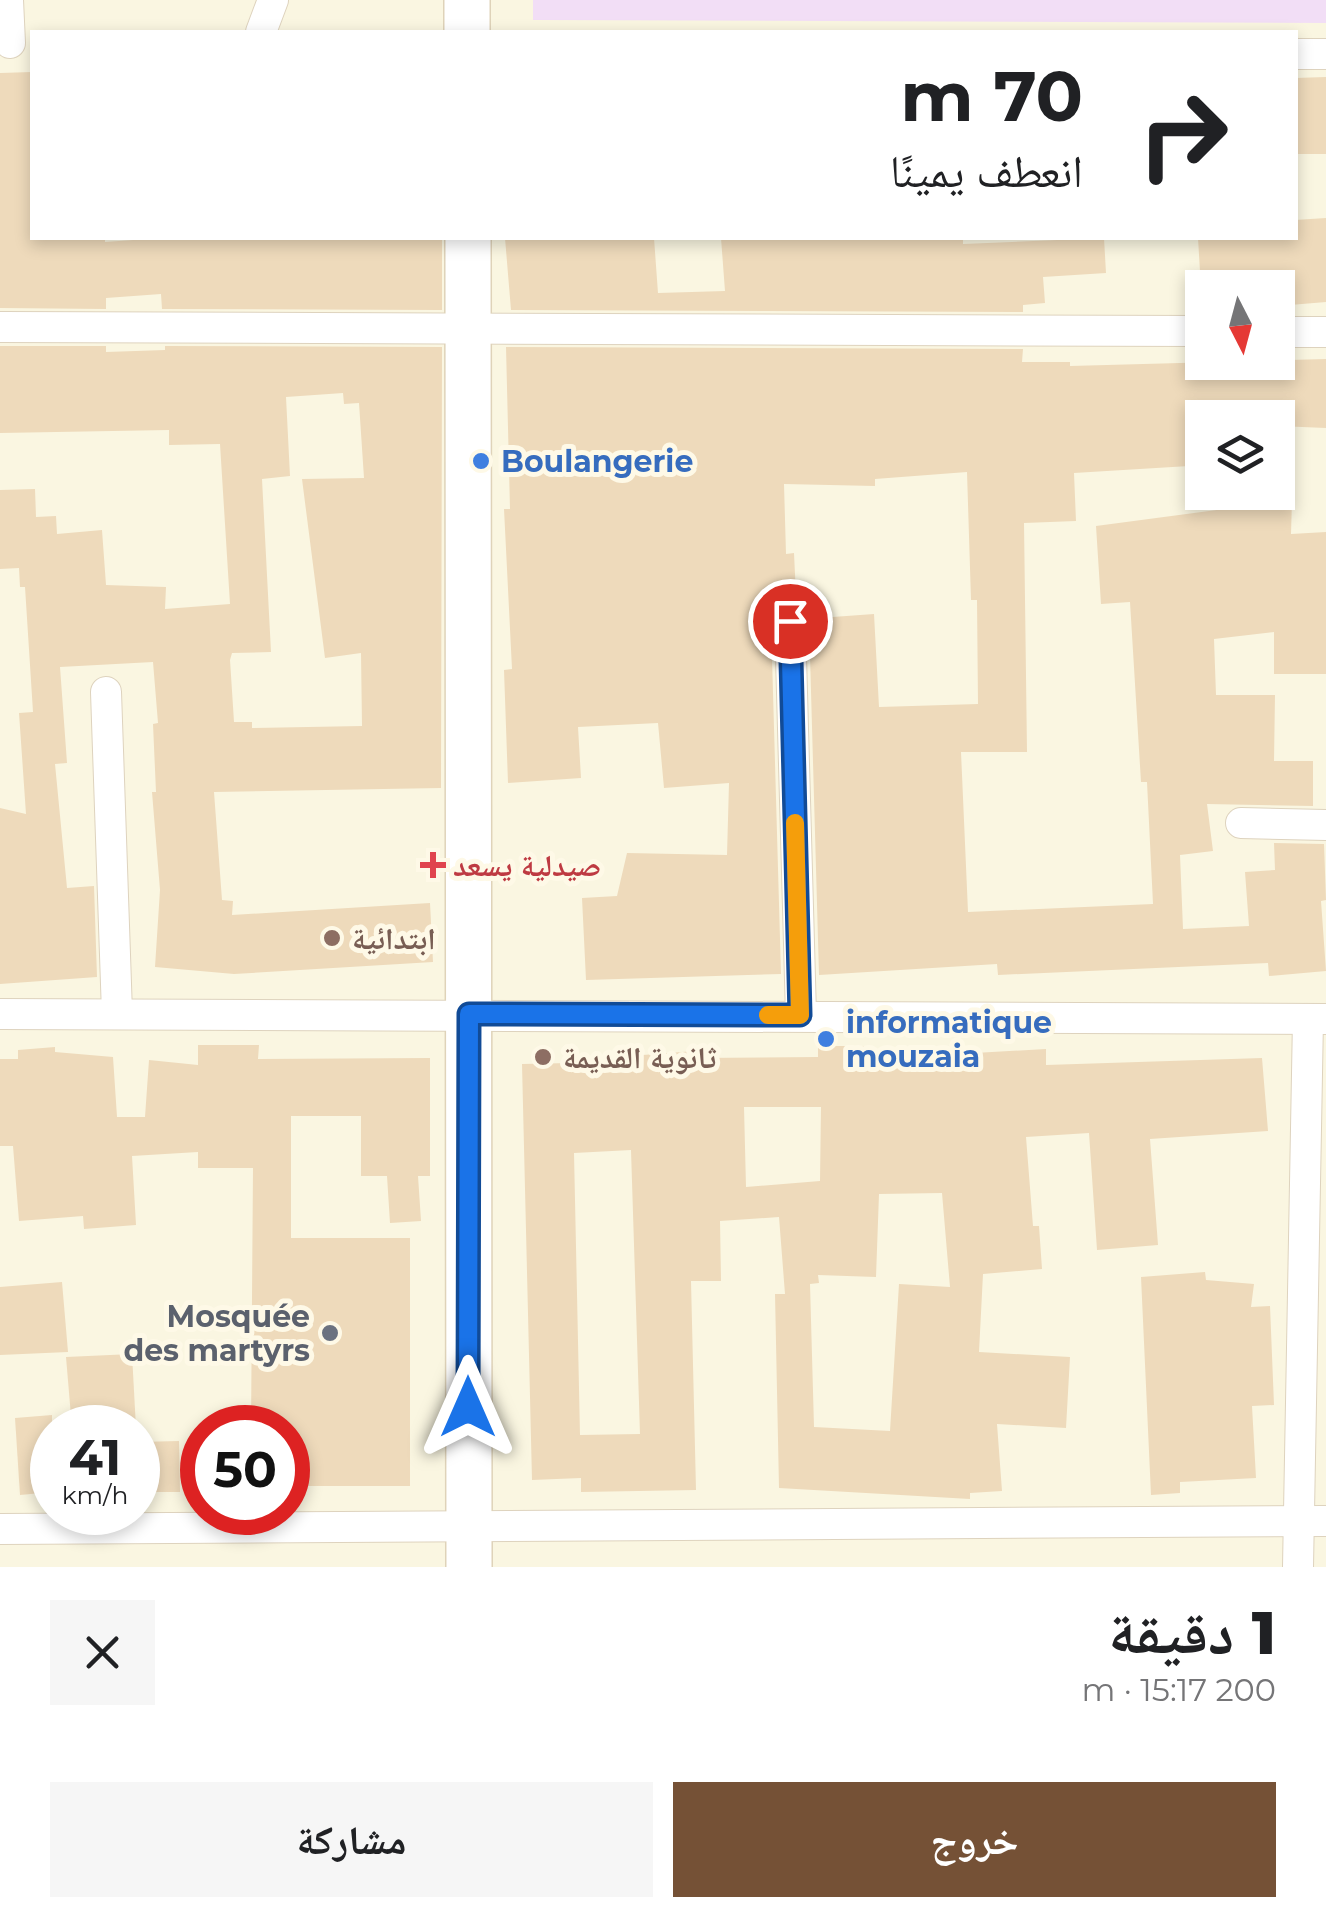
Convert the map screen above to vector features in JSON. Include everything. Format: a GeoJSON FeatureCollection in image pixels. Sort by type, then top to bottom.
{"type":"FeatureCollection","features":[{"type":"Feature","properties":{"kind":"main road"},"geometry":{"type":"LineString","coordinates":[[468,0],[468,30]]}},
{"type":"Feature","properties":{"kind":"main road"},"geometry":{"type":"LineString","coordinates":[[468,240],[468,1546]]}},
{"type":"Feature","properties":{"kind":"street"},"geometry":{"type":"LineString","coordinates":[[8,0],[14,43]]}},
{"type":"Feature","properties":{"kind":"street"},"geometry":{"type":"LineString","coordinates":[[262,30],[273,0]]}},
{"type":"Feature","properties":{"kind":"street"},"geometry":{"type":"LineString","coordinates":[[1298,54],[1326,54]]}},
{"type":"Feature","properties":{"kind":"street"},"geometry":{"type":"LineString","coordinates":[[0,327],[1185,331]]}},
{"type":"Feature","properties":{"kind":"street"},"geometry":{"type":"LineString","coordinates":[[1295,332],[1326,332]]}},
{"type":"Feature","properties":{"kind":"street"},"geometry":{"type":"LineString","coordinates":[[790,621],[800,1015]]}},
{"type":"Feature","properties":{"kind":"street"},"geometry":{"type":"LineString","coordinates":[[106,692],[116,1013]]}},
{"type":"Feature","properties":{"kind":"street"},"geometry":{"type":"LineString","coordinates":[[1241,823],[1326,825]]}},
{"type":"Feature","properties":{"kind":"street"},"geometry":{"type":"LineString","coordinates":[[0,1014],[1317,1019],[1312,1521],[1298,1567]]}},
{"type":"Feature","properties":{"kind":"street"},"geometry":{"type":"LineString","coordinates":[[0,1529],[468,1546],[1312,1521]]}},
{"type":"Feature","properties":{"kind":"shaded area"},"geometry":{"type":"Polygon","coordinates":[[[533,0],[1326,0],[1326,23],[533,20],[533,0]]]}},
{"type":"Feature","properties":{"kind":"building"},"geometry":{"type":"Polygon","coordinates":[[[30,72],[30,240],[442,240],[442,310],[162,309],[161,294],[106,298],[106,309],[0,308],[0,73],[30,72]]]}},
{"type":"Feature","properties":{"kind":"building"},"geometry":{"type":"Polygon","coordinates":[[[1326,77],[1326,154],[1298,154],[1298,78],[1326,77]]]}},
{"type":"Feature","properties":{"kind":"building"},"geometry":{"type":"Polygon","coordinates":[[[1326,218],[1326,302],[1295,305],[1295,270],[1200,270],[1198,240],[1298,240],[1298,220],[1326,218]]]}},
{"type":"Feature","properties":{"kind":"building"},"geometry":{"type":"Polygon","coordinates":[[[505,240],[654,240],[658,293],[725,291],[721,240],[963,240],[963,244],[1104,240],[1106,273],[1043,277],[1045,303],[1023,305],[1023,312],[511,310],[505,240]]]}},
{"type":"Feature","properties":{"kind":"building"},"geometry":{"type":"Polygon","coordinates":[[[0,346],[106,346],[106,352],[165,350],[165,346],[442,347],[441,788],[214,792],[222,900],[233,901],[232,915],[430,903],[433,962],[234,974],[155,967],[160,890],[152,792],[156,792],[153,724],[158,723],[153,662],[60,667],[67,763],[55,764],[67,888],[94,886],[97,977],[0,984],[0,808],[26,814],[19,713],[33,712],[25,587],[20,587],[19,568],[0,569],[0,490],[35,489],[36,517],[56,516],[57,534],[102,530],[106,585],[166,587],[165,609],[230,604],[220,444],[169,445],[169,430],[0,433],[0,346]],[[343,393],[286,397],[290,476],[262,479],[271,652],[232,653],[230,660],[234,722],[252,722],[252,728],[362,726],[361,653],[325,658],[302,479],[364,478],[359,403],[344,404],[343,393]]]}},
{"type":"Feature","properties":{"kind":"building"},"geometry":{"type":"Polygon","coordinates":[[[506,347],[1023,349],[1022,362],[1070,362],[1070,366],[1185,363],[1185,380],[1295,380],[1295,360],[1326,359],[1326,428],[1295,427],[1295,400],[1185,400],[1185,466],[1074,473],[1076,521],[1024,523],[1027,752],[961,752],[968,912],[1153,904],[1147,782],[1141,782],[1130,602],[1101,604],[1096,526],[1217,510],[1292,510],[1291,534],[1326,532],[1326,674],[1274,674],[1274,632],[1214,639],[1216,695],[1275,695],[1274,761],[1313,761],[1313,806],[1207,804],[1213,851],[1180,855],[1183,929],[1249,926],[1245,872],[1275,870],[1274,843],[1324,844],[1326,900],[1321,901],[1326,971],[1269,976],[1268,963],[998,975],[997,964],[819,975],[809,620],[805,610],[790,602],[779,606],[771,622],[781,974],[586,980],[582,898],[617,896],[627,853],[727,855],[729,783],[664,788],[658,723],[578,727],[581,778],[508,783],[504,670],[512,669],[504,509],[510,509],[506,347]],[[967,472],[875,479],[875,486],[784,484],[786,554],[794,553],[796,596],[817,595],[819,618],[874,614],[879,707],[978,704],[977,600],[971,600],[967,472]]]}},
{"type":"Feature","properties":{"kind":"building"},"geometry":{"type":"Polygon","coordinates":[[[198,1045],[259,1045],[258,1059],[430,1058],[430,1176],[418,1176],[421,1221],[390,1223],[387,1176],[361,1176],[361,1116],[291,1116],[291,1238],[410,1238],[410,1486],[310,1486],[310,1405],[251,1405],[253,1168],[198,1168],[198,1152],[132,1156],[136,1225],[84,1229],[83,1216],[19,1221],[13,1146],[0,1146],[0,1059],[18,1059],[18,1050],[55,1047],[55,1052],[113,1057],[117,1117],[145,1117],[149,1060],[198,1065],[198,1045]]]}},
{"type":"Feature","properties":{"kind":"building"},"geometry":{"type":"Polygon","coordinates":[[[818,1046],[865,1046],[865,1061],[958,1060],[957,1054],[1046,1049],[1046,1065],[1262,1058],[1268,1131],[1150,1139],[1158,1245],[1097,1250],[1089,1133],[1026,1137],[1033,1226],[1039,1226],[1042,1269],[983,1274],[979,1352],[1070,1357],[1066,1428],[997,1424],[1002,1491],[970,1493],[970,1499],[779,1488],[775,1294],[785,1294],[779,1217],[720,1221],[721,1281],[691,1281],[696,1490],[581,1492],[581,1478],[532,1480],[522,1064],[618,1062],[617,1057],[695,1051],[696,1058],[818,1057],[818,1046]],[[744,1107],[746,1187],[820,1181],[821,1107],[744,1107]],[[631,1150],[574,1153],[580,1435],[640,1434],[631,1150]],[[942,1193],[879,1194],[876,1277],[818,1275],[819,1283],[810,1284],[814,1427],[890,1431],[899,1284],[950,1287],[942,1193]]]}},
{"type":"Feature","properties":{"kind":"building"},"geometry":{"type":"Polygon","coordinates":[[[1205,1272],[1206,1280],[1254,1284],[1251,1307],[1270,1306],[1274,1405],[1252,1406],[1256,1478],[1180,1482],[1180,1493],[1151,1495],[1141,1277],[1205,1272]]]}},
{"type":"Feature","properties":{"kind":"building"},"geometry":{"type":"Polygon","coordinates":[[[62,1282],[68,1352],[0,1355],[0,1287],[62,1282]]]}},
{"type":"Feature","properties":{"kind":"building"},"geometry":{"type":"Polygon","coordinates":[[[132,1354],[135,1405],[70,1405],[66,1357],[132,1354]]]}},
{"type":"Feature","properties":{"kind":"building"},"geometry":{"type":"Polygon","coordinates":[[[30,1417],[30,1494],[20,1495],[15,1418],[30,1417]]]}},
{"type":"Feature","properties":{"kind":"building"},"geometry":{"type":"Polygon","coordinates":[[[160,1441],[179,1441],[180,1492],[160,1492],[160,1441]]]}},
{"type":"Feature","properties":{"kind":"slow traffic"},"geometry":{"type":"LineString","coordinates":[[768,1015],[800,1015],[795,823]]}},
{"type":"Feature","properties":{"kind":"place","name":"Boulangerie"},"geometry":{"type":"Point","coordinates":[481,461]}},
{"type":"Feature","properties":{"kind":"place","name":"صيدلية يسعد"},"geometry":{"type":"Point","coordinates":[433,865]}},
{"type":"Feature","properties":{"kind":"place","name":"ابتدائية"},"geometry":{"type":"Point","coordinates":[332,938]}},
{"type":"Feature","properties":{"kind":"place","name":"informatique mouzaia"},"geometry":{"type":"Point","coordinates":[826,1039]}},
{"type":"Feature","properties":{"kind":"place","name":"ثانوية القديمة"},"geometry":{"type":"Point","coordinates":[543,1057]}},
{"type":"Feature","properties":{"kind":"place","name":"Mosquée des martyrs"},"geometry":{"type":"Point","coordinates":[330,1333]}},
{"type":"Feature","properties":{"kind":"route"},"geometry":{"type":"LineString","coordinates":[[468,1407],[469,1014],[800,1015],[790,621]]}}]}
